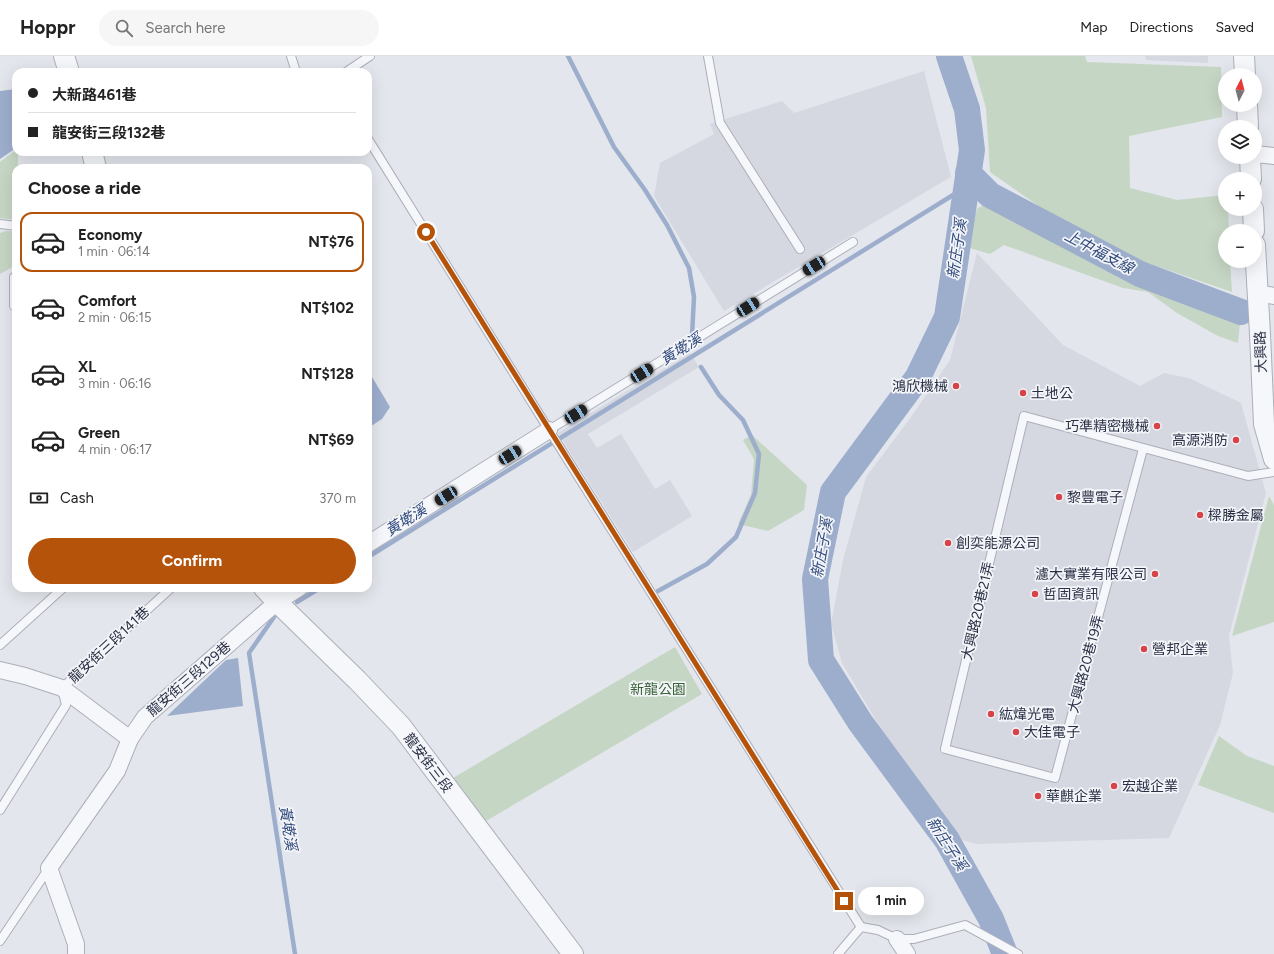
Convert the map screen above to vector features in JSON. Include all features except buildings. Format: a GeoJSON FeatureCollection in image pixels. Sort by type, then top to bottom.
{"type":"FeatureCollection","features":[{"type":"Feature","properties":{"kind":"street"},"geometry":{"type":"LineString","coordinates":[[64,56],[68,68]]}},
{"type":"Feature","properties":{"kind":"street"},"geometry":{"type":"LineString","coordinates":[[1244,56],[1245,68]]}},
{"type":"Feature","properties":{"kind":"street"},"geometry":{"type":"LineString","coordinates":[[1262,155],[1274,156]]}},
{"type":"Feature","properties":{"kind":"street","name":"大興路"},"geometry":{"type":"LineString","coordinates":[[1260,268],[1266,295],[1264,339],[1269,425],[1274,459]]}},
{"type":"Feature","properties":{"kind":"street"},"geometry":{"type":"LineString","coordinates":[[372,541],[549,430]]}},
{"type":"Feature","properties":{"kind":"street","name":"龍安街三段129巷"},"geometry":{"type":"LineString","coordinates":[[49,868],[117,771],[130,739],[145,718],[271,595],[283,592]]}},
{"type":"Feature","properties":{"kind":"street","name":"龍安街三段"},"geometry":{"type":"LineString","coordinates":[[271,595],[401,726],[573,954]]}},
{"type":"Feature","properties":{"kind":"street"},"geometry":{"type":"LineString","coordinates":[[0,670],[25,676],[62,688],[130,739]]}},
{"type":"Feature","properties":{"kind":"street"},"geometry":{"type":"LineString","coordinates":[[49,868],[76,944],[76,954]]}},
{"type":"Feature","properties":{"kind":"street"},"geometry":{"type":"LineString","coordinates":[[897,939],[907,954]]}},
{"type":"Feature","properties":{"kind":"lane"},"geometry":{"type":"LineString","coordinates":[[291,56],[295,68]]}},
{"type":"Feature","properties":{"kind":"lane"},"geometry":{"type":"LineString","coordinates":[[352,68],[370,56]]}},
{"type":"Feature","properties":{"kind":"lane"},"geometry":{"type":"LineString","coordinates":[[708,56],[720,123],[800,249]]}},
{"type":"Feature","properties":{"kind":"lane"},"geometry":{"type":"LineString","coordinates":[[372,145],[861,928]]}},
{"type":"Feature","properties":{"kind":"lane"},"geometry":{"type":"LineString","coordinates":[[0,224],[12,226]]}},
{"type":"Feature","properties":{"kind":"lane"},"geometry":{"type":"LineString","coordinates":[[549,430],[853,242]]}},
{"type":"Feature","properties":{"kind":"lane","name":"大興路20巷21弄"},"geometry":{"type":"LineString","coordinates":[[1000,763],[945,749],[1024,416],[1144,449]]}},
{"type":"Feature","properties":{"kind":"lane"},"geometry":{"type":"LineString","coordinates":[[1144,449],[1248,476],[1274,472]]}},
{"type":"Feature","properties":{"kind":"lane","name":"大興路20巷19弄"},"geometry":{"type":"LineString","coordinates":[[1000,763],[1056,778],[1144,449]]}},
{"type":"Feature","properties":{"kind":"lane"},"geometry":{"type":"LineString","coordinates":[[0,645],[59,592]]}},
{"type":"Feature","properties":{"kind":"lane","name":"龍安街三段141巷"},"geometry":{"type":"LineString","coordinates":[[0,810],[66,705],[62,688],[167,592]]}},
{"type":"Feature","properties":{"kind":"lane"},"geometry":{"type":"LineString","coordinates":[[0,941],[49,868]]}},
{"type":"Feature","properties":{"kind":"lane"},"geometry":{"type":"LineString","coordinates":[[861,928],[878,930],[897,939],[914,939],[965,925],[1018,954]]}},
{"type":"Feature","properties":{"kind":"lane"},"geometry":{"type":"LineString","coordinates":[[838,954],[861,928]]}},
{"type":"Feature","properties":{"kind":"shaded area"},"geometry":{"type":"Polygon","coordinates":[[[1145,56],[1208,56],[1208,63],[1146,60],[1145,56]]]}},
{"type":"Feature","properties":{"kind":"shaded area"},"geometry":{"type":"Polygon","coordinates":[[[924,71],[951,177],[724,311],[654,196],[660,163],[714,134],[710,124],[782,101],[794,113],[924,71]]]}},
{"type":"Feature","properties":{"kind":"shaded area"},"geometry":{"type":"Polygon","coordinates":[[[977,253],[1063,345],[1140,386],[1164,373],[1189,378],[1241,403],[1266,493],[1229,636],[1233,673],[1220,725],[1169,838],[977,844],[962,840],[934,805],[887,739],[842,663],[831,624],[843,560],[866,477],[911,417],[950,360],[977,253]]]}},
{"type":"Feature","properties":{"kind":"shaded area"},"geometry":{"type":"Polygon","coordinates":[[[690,353],[699,367],[588,434],[597,448],[621,434],[655,489],[670,480],[692,516],[633,552],[558,433],[690,353]]]}},
{"type":"Feature","properties":{"kind":"green space"},"geometry":{"type":"Polygon","coordinates":[[[971,56],[1085,56],[1087,62],[1221,67],[1218,68],[1218,112],[1222,112],[1222,117],[1129,136],[1130,188],[1177,200],[1218,196],[1218,216],[1228,216],[1229,224],[1218,224],[1218,268],[1230,268],[1232,292],[1127,256],[1050,214],[990,172],[986,108],[971,56]]]}},
{"type":"Feature","properties":{"kind":"green space"},"geometry":{"type":"Polygon","coordinates":[[[12,153],[12,156],[18,156],[18,164],[12,164],[12,220],[0,218],[0,162],[12,153]]]}},
{"type":"Feature","properties":{"kind":"green space"},"geometry":{"type":"Polygon","coordinates":[[[992,201],[1053,237],[1118,269],[1217,309],[1240,323],[1238,343],[1218,336],[1177,313],[1148,292],[1123,288],[1004,245],[990,254],[970,248],[969,226],[978,208],[992,201]]]}},
{"type":"Feature","properties":{"kind":"green space"},"geometry":{"type":"Polygon","coordinates":[[[6,231],[12,232],[12,267],[0,274],[0,233],[6,231]]]}},
{"type":"Feature","properties":{"kind":"green space"},"geometry":{"type":"Polygon","coordinates":[[[752,435],[807,485],[804,510],[768,531],[738,524],[751,495],[754,459],[743,440],[752,435]]]}},
{"type":"Feature","properties":{"kind":"green space"},"geometry":{"type":"Polygon","coordinates":[[[1269,496],[1274,505],[1274,622],[1232,636],[1269,496]]]}},
{"type":"Feature","properties":{"kind":"green space","name":"新龍公園"},"geometry":{"type":"Polygon","coordinates":[[[675,647],[702,694],[486,821],[453,778],[675,647]]]}},
{"type":"Feature","properties":{"kind":"green space"},"geometry":{"type":"Polygon","coordinates":[[[1219,736],[1247,756],[1274,766],[1274,813],[1198,785],[1219,736]]]}},
{"type":"Feature","properties":{"kind":"water"},"geometry":{"type":"Polygon","coordinates":[[[12,90],[12,151],[0,159],[0,91],[12,90]]]}},
{"type":"Feature","properties":{"kind":"water"},"geometry":{"type":"Polygon","coordinates":[[[372,377],[390,407],[382,419],[372,425],[372,377]]]}},
{"type":"Feature","properties":{"kind":"water"},"geometry":{"type":"Polygon","coordinates":[[[238,658],[243,706],[167,716],[226,660],[238,658]]]}},
{"type":"Feature","properties":{"kind":"waterway"},"geometry":{"type":"LineString","coordinates":[[568,56],[614,147],[645,190],[667,225],[689,268],[694,297],[692,336]]}},
{"type":"Feature","properties":{"kind":"waterway","name":"新庄子溪"},"geometry":{"type":"LineString","coordinates":[[949,56],[967,109],[972,150],[947,317],[918,377],[833,492],[815,579],[821,660],[860,722],[947,840],[991,919],[1005,954]]}},
{"type":"Feature","properties":{"kind":"waterway","name":"上中福支線"},"geometry":{"type":"LineString","coordinates":[[968,173],[990,195],[1140,274],[1241,312]]}},
{"type":"Feature","properties":{"kind":"waterway","name":"黃墘溪"},"geometry":{"type":"LineString","coordinates":[[372,555],[966,187]]}},
{"type":"Feature","properties":{"kind":"waterway"},"geometry":{"type":"LineString","coordinates":[[658,591],[707,564],[736,537],[755,493],[759,454],[743,420],[719,395],[701,367]]}},
{"type":"Feature","properties":{"kind":"waterway","name":"黃墘溪"},"geometry":{"type":"LineString","coordinates":[[297,602],[313,592]]}},
{"type":"Feature","properties":{"kind":"waterway","name":"黃墘溪"},"geometry":{"type":"LineString","coordinates":[[274,617],[249,653],[295,954]]}},
{"type":"Feature","properties":{"kind":"place","name":"鴻欣機械"},"geometry":{"type":"Point","coordinates":[956,386]}},
{"type":"Feature","properties":{"kind":"place","name":"土地公"},"geometry":{"type":"Point","coordinates":[1023,393]}},
{"type":"Feature","properties":{"kind":"place","name":"巧準精密機械"},"geometry":{"type":"Point","coordinates":[1157,426]}},
{"type":"Feature","properties":{"kind":"place","name":"高源消防"},"geometry":{"type":"Point","coordinates":[1236,440]}},
{"type":"Feature","properties":{"kind":"place","name":"黎豐電子"},"geometry":{"type":"Point","coordinates":[1059,497]}},
{"type":"Feature","properties":{"kind":"place","name":"樑勝金屬"},"geometry":{"type":"Point","coordinates":[1200,515]}},
{"type":"Feature","properties":{"kind":"place","name":"創奕能源公司"},"geometry":{"type":"Point","coordinates":[948,543]}},
{"type":"Feature","properties":{"kind":"place","name":"濾大實業有限公司"},"geometry":{"type":"Point","coordinates":[1155,574]}},
{"type":"Feature","properties":{"kind":"place","name":"哲固資訊"},"geometry":{"type":"Point","coordinates":[1035,594]}},
{"type":"Feature","properties":{"kind":"place","name":"營邦企業"},"geometry":{"type":"Point","coordinates":[1144,649]}},
{"type":"Feature","properties":{"kind":"place","name":"紘煒光電"},"geometry":{"type":"Point","coordinates":[991,714]}},
{"type":"Feature","properties":{"kind":"place","name":"大佳電子"},"geometry":{"type":"Point","coordinates":[1016,732]}},
{"type":"Feature","properties":{"kind":"place","name":"宏越企業"},"geometry":{"type":"Point","coordinates":[1114,786]}},
{"type":"Feature","properties":{"kind":"place","name":"華麒企業"},"geometry":{"type":"Point","coordinates":[1038,796]}},
{"type":"Feature","properties":{"kind":"route"},"geometry":{"type":"LineString","coordinates":[[426,232],[844,901]]}}]}
